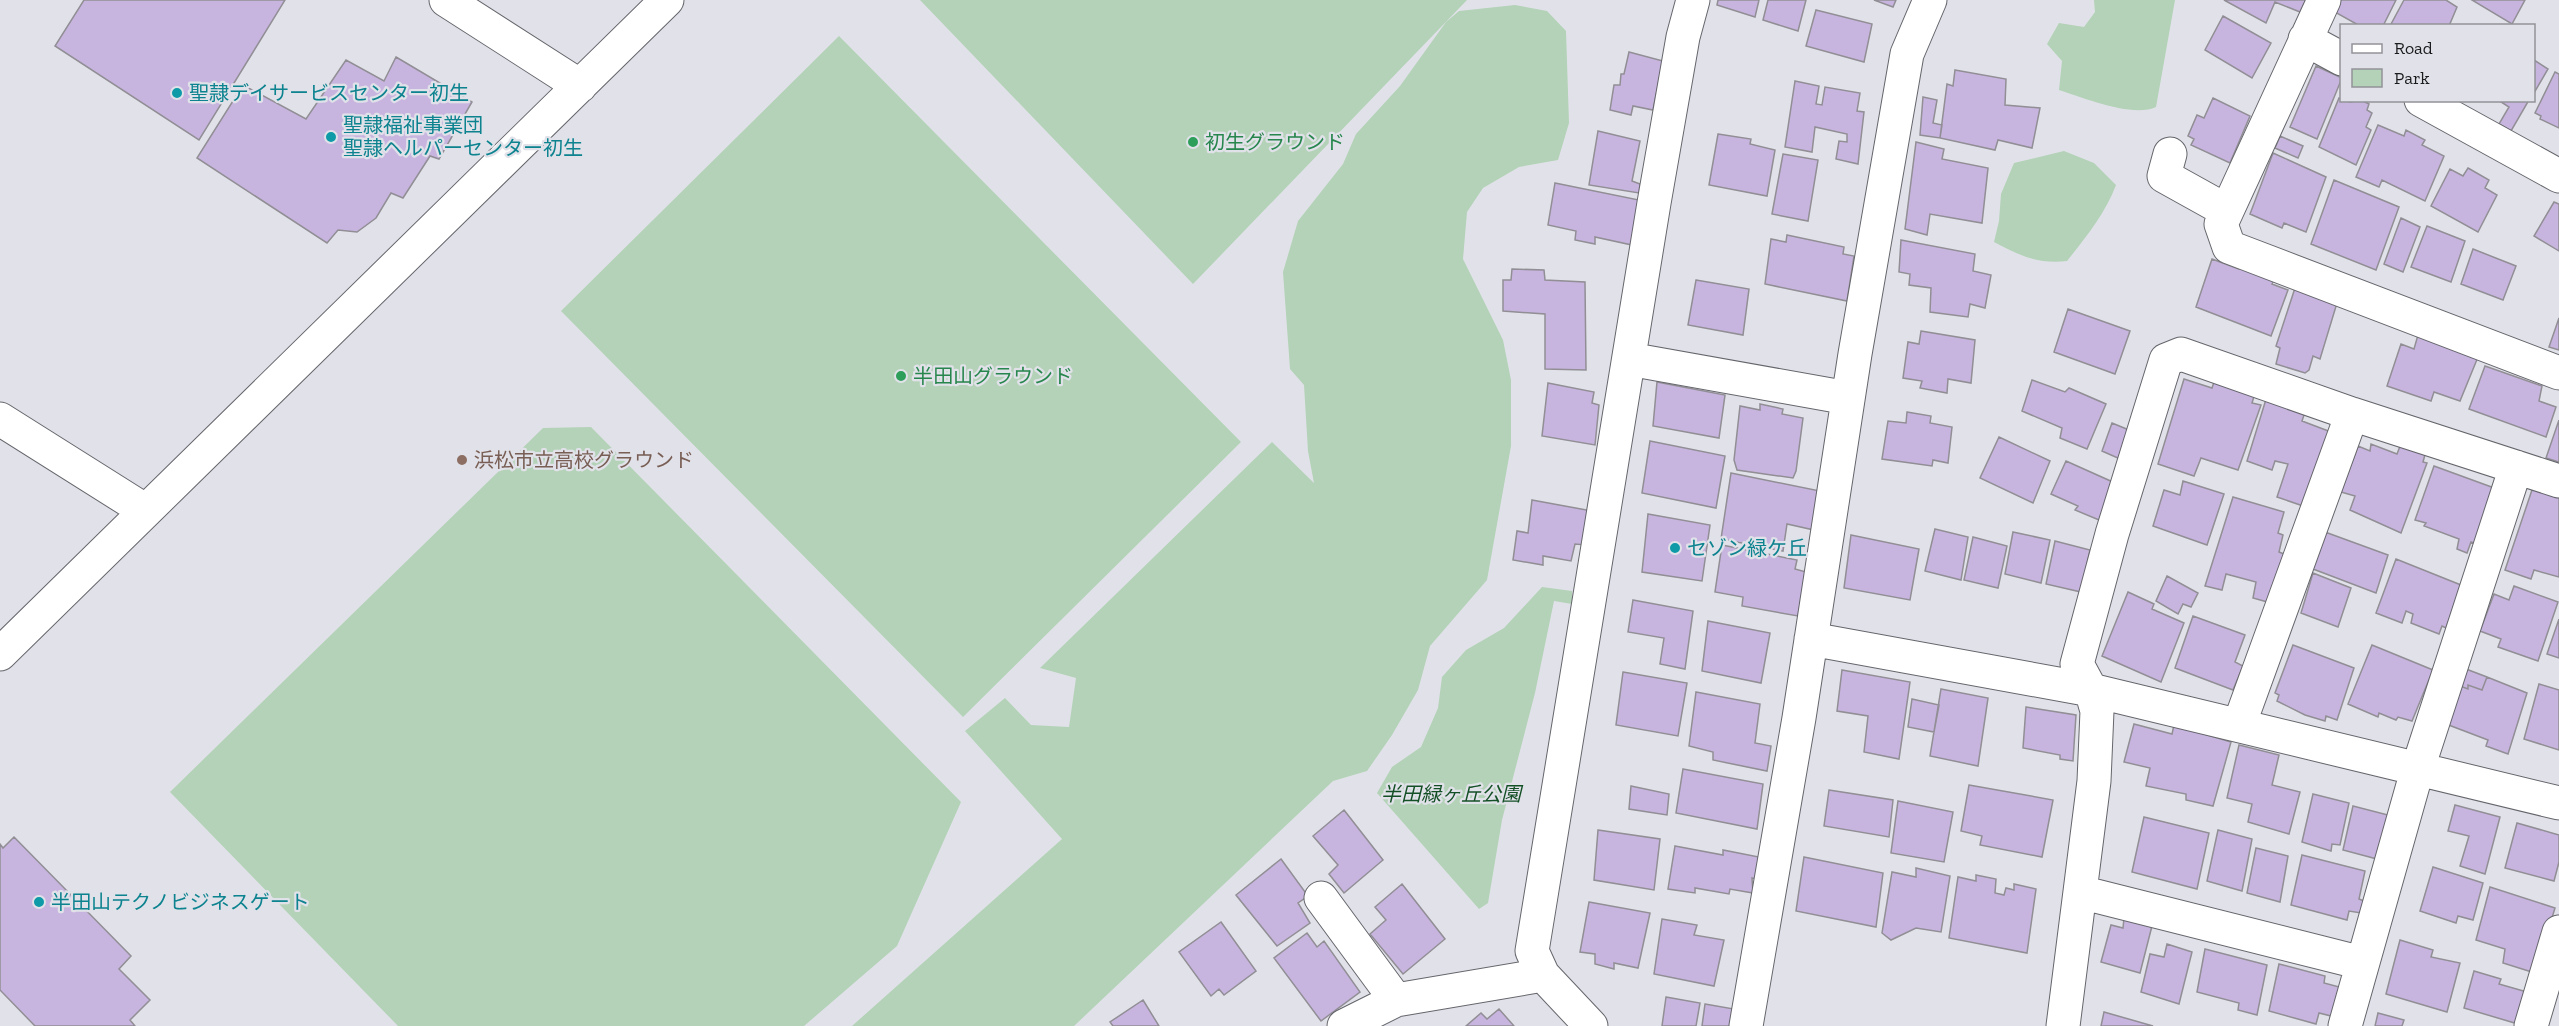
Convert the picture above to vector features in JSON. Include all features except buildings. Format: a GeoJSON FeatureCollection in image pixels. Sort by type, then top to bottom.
{"type":"FeatureCollection","features":[{"type":"Feature","properties":{"kind":"street"},"geometry":{"type":"LineString","coordinates":[[446,0],[580,86]]}},
{"type":"Feature","properties":{"kind":"street"},"geometry":{"type":"LineString","coordinates":[[0,654],[668,0]]}},
{"type":"Feature","properties":{"kind":"street"},"geometry":{"type":"LineString","coordinates":[[1591,1026],[1542,975],[1532,951],[1683,37],[1693,0]]}},
{"type":"Feature","properties":{"kind":"street"},"geometry":{"type":"LineString","coordinates":[[1746,1026],[1811,639],[1848,398],[1907,54],[1930,0]]}},
{"type":"Feature","properties":{"kind":"street"},"geometry":{"type":"LineString","coordinates":[[2324,0],[2221,224],[2229,247],[2559,373]]}},
{"type":"Feature","properties":{"kind":"street"},"geometry":{"type":"LineString","coordinates":[[2305,39],[2340,58]]}},
{"type":"Feature","properties":{"kind":"street"},"geometry":{"type":"LineString","coordinates":[[2425,102],[2559,176]]}},
{"type":"Feature","properties":{"kind":"street"},"geometry":{"type":"LineString","coordinates":[[2170,154],[2164,176],[2227,211]]}},
{"type":"Feature","properties":{"kind":"street"},"geometry":{"type":"LineString","coordinates":[[2063,1026],[2094,781],[2097,711],[2091,690],[2077,664],[2112,534],[2166,360],[2181,354],[2352,414],[2559,481]]}},
{"type":"Feature","properties":{"kind":"street"},"geometry":{"type":"LineString","coordinates":[[1629,359],[1848,398]]}},
{"type":"Feature","properties":{"kind":"street"},"geometry":{"type":"LineString","coordinates":[[2239,725],[2352,414]]}},
{"type":"Feature","properties":{"kind":"street"},"geometry":{"type":"LineString","coordinates":[[0,419],[146,511]]}},
{"type":"Feature","properties":{"kind":"street"},"geometry":{"type":"LineString","coordinates":[[2344,1026],[2416,771],[2516,467]]}},
{"type":"Feature","properties":{"kind":"street"},"geometry":{"type":"LineString","coordinates":[[1811,639],[2091,690],[2239,725],[2416,771],[2559,803]]}},
{"type":"Feature","properties":{"kind":"street"},"geometry":{"type":"LineString","coordinates":[[2080,892],[2362,963]]}},
{"type":"Feature","properties":{"kind":"street"},"geometry":{"type":"LineString","coordinates":[[1321,898],[1396,1000]]}},
{"type":"Feature","properties":{"kind":"street"},"geometry":{"type":"LineString","coordinates":[[2531,1026],[2559,932]]}},
{"type":"Feature","properties":{"kind":"street"},"geometry":{"type":"LineString","coordinates":[[1344,1026],[1396,1000],[1542,975]]}},
{"type":"Feature","properties":{"kind":"green space","name":"初生グラウンド"},"geometry":{"type":"Polygon","coordinates":[[[920,0],[1467,0],[1193,284],[920,0]]]}},
{"type":"Feature","properties":{"kind":"green space"},"geometry":{"type":"Polygon","coordinates":[[[2094,0],[2175,0],[2156,107],[2146,110],[2122,109],[2059,90],[2062,61],[2047,44],[2059,23],[2084,27],[2095,12],[2094,0]]]}},
{"type":"Feature","properties":{"kind":"green space"},"geometry":{"type":"Polygon","coordinates":[[[1515,5],[1547,11],[1566,31],[1569,123],[1558,160],[1519,167],[1483,188],[1467,212],[1463,259],[1503,340],[1511,380],[1511,446],[1487,580],[1430,646],[1418,690],[1392,735],[1367,771],[1333,781],[1074,1026],[852,1026],[1062,839],[965,731],[1005,698],[1031,725],[1069,727],[1076,678],[1040,668],[1272,442],[1314,483],[1308,451],[1304,385],[1290,369],[1283,272],[1298,221],[1343,164],[1356,134],[1400,86],[1446,22],[1459,11],[1515,5]]]}},
{"type":"Feature","properties":{"kind":"green space","name":"半田山グラウンド"},"geometry":{"type":"Polygon","coordinates":[[[839,36],[1241,442],[963,717],[561,311],[839,36]]]}},
{"type":"Feature","properties":{"kind":"green space"},"geometry":{"type":"Polygon","coordinates":[[[2064,151],[2094,163],[2116,185],[2101,215],[2081,243],[2067,261],[2056,262],[2029,258],[1994,242],[1999,221],[2001,194],[2014,163],[2064,151]]]}},
{"type":"Feature","properties":{"kind":"green space","name":"浜松市立高校グラウンド"},"geometry":{"type":"Polygon","coordinates":[[[591,427],[961,802],[897,946],[804,1026],[398,1026],[170,792],[543,428],[591,427]]]}},
{"type":"Feature","properties":{"kind":"green space","name":"半田緑ヶ丘公園"},"geometry":{"type":"Polygon","coordinates":[[[1542,587],[1572,591],[1572,604],[1554,601],[1535,693],[1502,820],[1488,903],[1479,909],[1377,793],[1392,767],[1421,747],[1438,708],[1442,677],[1466,650],[1504,628],[1542,587]]]}},
{"type":"Feature","properties":{"kind":"place","name":"聖隷デイサービスセンター初生"},"geometry":{"type":"Point","coordinates":[177,93]}},
{"type":"Feature","properties":{"kind":"place","name":"聖隷福祉事業団 聖隷ヘルパーセンター初生"},"geometry":{"type":"Point","coordinates":[331,137]}},
{"type":"Feature","properties":{"kind":"place","name":"初生グラウンド"},"geometry":{"type":"Point","coordinates":[1193,142]}},
{"type":"Feature","properties":{"kind":"place","name":"半田山グラウンド"},"geometry":{"type":"Point","coordinates":[901,376]}},
{"type":"Feature","properties":{"kind":"place","name":"浜松市立高校グラウンド"},"geometry":{"type":"Point","coordinates":[462,460]}},
{"type":"Feature","properties":{"kind":"place","name":"セゾン緑ケ丘"},"geometry":{"type":"Point","coordinates":[1675,548]}},
{"type":"Feature","properties":{"kind":"place","name":"半田山テクノビジネスゲート"},"geometry":{"type":"Point","coordinates":[39,902]}}]}
